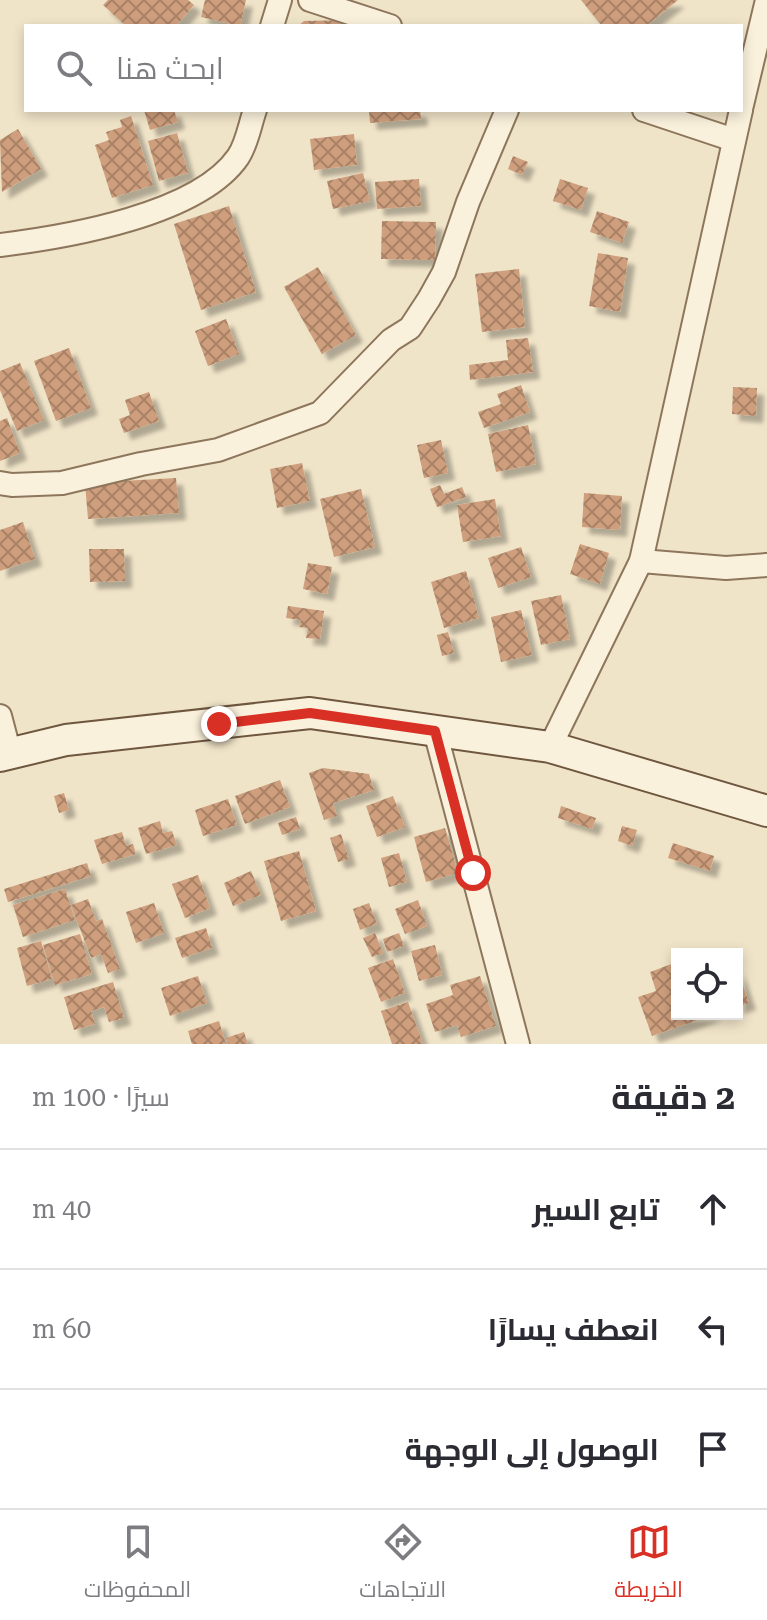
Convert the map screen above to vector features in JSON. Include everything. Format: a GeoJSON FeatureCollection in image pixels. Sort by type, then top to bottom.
{"type":"FeatureCollection","features":[{"type":"Feature","properties":{"kind":"street"},"geometry":{"type":"LineString","coordinates":[[273,24],[280,0]]}},
{"type":"Feature","properties":{"kind":"street"},"geometry":{"type":"LineString","coordinates":[[310,0],[384,24]]}},
{"type":"Feature","properties":{"kind":"street"},"geometry":{"type":"LineString","coordinates":[[743,102],[767,0]]}},
{"type":"Feature","properties":{"kind":"street"},"geometry":{"type":"LineString","coordinates":[[0,245],[59,238],[159,211],[208,186],[239,156],[254,112]]}},
{"type":"Feature","properties":{"kind":"street"},"geometry":{"type":"LineString","coordinates":[[0,483],[62,483],[218,450],[320,413],[391,340],[410,328],[429,299],[444,272],[468,202],[506,112]]}},
{"type":"Feature","properties":{"kind":"street"},"geometry":{"type":"LineString","coordinates":[[650,112],[734,140]]}},
{"type":"Feature","properties":{"kind":"street"},"geometry":{"type":"LineString","coordinates":[[550,747],[641,561],[741,112]]}},
{"type":"Feature","properties":{"kind":"street"},"geometry":{"type":"LineString","coordinates":[[641,561],[726,568],[767,565]]}},
{"type":"Feature","properties":{"kind":"street"},"geometry":{"type":"LineString","coordinates":[[0,716],[5,755],[66,740],[310,713],[550,747],[767,811]]}},
{"type":"Feature","properties":{"kind":"street"},"geometry":{"type":"LineString","coordinates":[[435,731],[518,1044]]}},
{"type":"Feature","properties":{"kind":"building"},"geometry":{"type":"Polygon","coordinates":[[[108,0],[188,0],[194,5],[178,24],[124,24],[103,5],[108,0]]]}},
{"type":"Feature","properties":{"kind":"building"},"geometry":{"type":"Polygon","coordinates":[[[205,0],[246,0],[240,24],[201,17],[205,0]]]}},
{"type":"Feature","properties":{"kind":"building"},"geometry":{"type":"Polygon","coordinates":[[[581,0],[678,0],[648,24],[600,24],[581,0]]]}},
{"type":"Feature","properties":{"kind":"building"},"geometry":{"type":"Polygon","coordinates":[[[351,20],[351,24],[300,24],[304,21],[351,20]]]}},
{"type":"Feature","properties":{"kind":"building"},"geometry":{"type":"Polygon","coordinates":[[[145,112],[175,112],[178,122],[150,130],[145,112]]]}},
{"type":"Feature","properties":{"kind":"building"},"geometry":{"type":"Polygon","coordinates":[[[369,112],[420,112],[421,119],[370,123],[369,112]]]}},
{"type":"Feature","properties":{"kind":"building"},"geometry":{"type":"Polygon","coordinates":[[[131,116],[153,185],[112,198],[95,145],[109,140],[106,132],[122,127],[120,120],[131,116]]]}},
{"type":"Feature","properties":{"kind":"building"},"geometry":{"type":"Polygon","coordinates":[[[18,129],[41,169],[2,192],[0,140],[18,129]]]}},
{"type":"Feature","properties":{"kind":"building"},"geometry":{"type":"Polygon","coordinates":[[[177,133],[188,173],[159,181],[148,141],[177,133]]]}},
{"type":"Feature","properties":{"kind":"building"},"geometry":{"type":"Polygon","coordinates":[[[354,134],[357,165],[314,170],[310,139],[354,134]]]}},
{"type":"Feature","properties":{"kind":"building"},"geometry":{"type":"Polygon","coordinates":[[[513,156],[528,162],[522,175],[508,169],[513,156]]]}},
{"type":"Feature","properties":{"kind":"building"},"geometry":{"type":"Polygon","coordinates":[[[363,173],[370,201],[333,209],[327,181],[363,173]]]}},
{"type":"Feature","properties":{"kind":"building"},"geometry":{"type":"Polygon","coordinates":[[[419,179],[421,206],[377,209],[375,182],[419,179]]]}},
{"type":"Feature","properties":{"kind":"building"},"geometry":{"type":"Polygon","coordinates":[[[560,179],[588,188],[581,210],[553,201],[560,179]]]}},
{"type":"Feature","properties":{"kind":"building"},"geometry":{"type":"Polygon","coordinates":[[[229,206],[256,292],[201,310],[174,224],[229,206]]]}},
{"type":"Feature","properties":{"kind":"building"},"geometry":{"type":"Polygon","coordinates":[[[597,211],[629,222],[622,243],[590,232],[597,211]]]}},
{"type":"Feature","properties":{"kind":"building"},"geometry":{"type":"Polygon","coordinates":[[[382,221],[436,222],[435,260],[381,259],[382,221]]]}},
{"type":"Feature","properties":{"kind":"building"},"geometry":{"type":"Polygon","coordinates":[[[598,253],[628,258],[620,312],[589,306],[598,253]]]}},
{"type":"Feature","properties":{"kind":"building"},"geometry":{"type":"Polygon","coordinates":[[[318,267],[356,335],[322,354],[284,287],[318,267]]]}},
{"type":"Feature","properties":{"kind":"building"},"geometry":{"type":"Polygon","coordinates":[[[519,269],[525,327],[482,332],[475,274],[519,269]]]}},
{"type":"Feature","properties":{"kind":"building"},"geometry":{"type":"Polygon","coordinates":[[[226,319],[239,354],[208,366],[195,331],[226,319]]]}},
{"type":"Feature","properties":{"kind":"building"},"geometry":{"type":"Polygon","coordinates":[[[528,338],[533,372],[470,380],[469,365],[508,360],[506,340],[528,338]]]}},
{"type":"Feature","properties":{"kind":"building"},"geometry":{"type":"Polygon","coordinates":[[[69,348],[91,408],[56,421],[34,361],[69,348]]]}},
{"type":"Feature","properties":{"kind":"building"},"geometry":{"type":"Polygon","coordinates":[[[20,363],[44,420],[17,431],[0,390],[0,371],[20,363]]]}},
{"type":"Feature","properties":{"kind":"building"},"geometry":{"type":"Polygon","coordinates":[[[521,385],[530,412],[484,428],[478,412],[501,404],[497,394],[521,385]]]}},
{"type":"Feature","properties":{"kind":"building"},"geometry":{"type":"Polygon","coordinates":[[[733,387],[757,388],[756,416],[732,414],[733,387]]]}},
{"type":"Feature","properties":{"kind":"building"},"geometry":{"type":"Polygon","coordinates":[[[149,392],[159,421],[124,433],[119,419],[130,415],[125,400],[149,392]]]}},
{"type":"Feature","properties":{"kind":"building"},"geometry":{"type":"Polygon","coordinates":[[[7,418],[20,453],[0,461],[0,421],[7,418]]]}},
{"type":"Feature","properties":{"kind":"building"},"geometry":{"type":"Polygon","coordinates":[[[528,425],[536,464],[496,472],[488,434],[528,425]]]}},
{"type":"Feature","properties":{"kind":"building"},"geometry":{"type":"Polygon","coordinates":[[[441,440],[448,473],[424,478],[417,445],[441,440]]]}},
{"type":"Feature","properties":{"kind":"building"},"geometry":{"type":"Polygon","coordinates":[[[302,463],[310,501],[277,508],[270,469],[302,463]]]}},
{"type":"Feature","properties":{"kind":"building"},"geometry":{"type":"Polygon","coordinates":[[[176,478],[179,513],[88,519],[85,483],[176,478]]]}},
{"type":"Feature","properties":{"kind":"building"},"geometry":{"type":"Polygon","coordinates":[[[440,485],[444,494],[462,487],[466,497],[437,507],[430,489],[440,485]]]}},
{"type":"Feature","properties":{"kind":"building"},"geometry":{"type":"Polygon","coordinates":[[[361,489],[375,547],[334,557],[320,499],[361,489]]]}},
{"type":"Feature","properties":{"kind":"building"},"geometry":{"type":"Polygon","coordinates":[[[584,493],[622,496],[620,530],[582,527],[584,493]]]}},
{"type":"Feature","properties":{"kind":"building"},"geometry":{"type":"Polygon","coordinates":[[[495,499],[501,536],[463,542],[457,505],[495,499]]]}},
{"type":"Feature","properties":{"kind":"building"},"geometry":{"type":"Polygon","coordinates":[[[23,522],[35,559],[0,571],[0,530],[23,522]]]}},
{"type":"Feature","properties":{"kind":"building"},"geometry":{"type":"Polygon","coordinates":[[[580,544],[609,553],[600,584],[570,574],[580,544]]]}},
{"type":"Feature","properties":{"kind":"building"},"geometry":{"type":"Polygon","coordinates":[[[521,547],[531,577],[498,588],[488,558],[521,547]]]}},
{"type":"Feature","properties":{"kind":"building"},"geometry":{"type":"Polygon","coordinates":[[[89,549],[124,549],[125,581],[90,582],[89,549]]]}},
{"type":"Feature","properties":{"kind":"building"},"geometry":{"type":"Polygon","coordinates":[[[308,563],[332,567],[327,594],[303,589],[308,563]]]}},
{"type":"Feature","properties":{"kind":"building"},"geometry":{"type":"Polygon","coordinates":[[[466,571],[479,618],[444,628],[431,582],[466,571]]]}},
{"type":"Feature","properties":{"kind":"building"},"geometry":{"type":"Polygon","coordinates":[[[561,595],[570,639],[541,645],[531,601],[561,595]]]}},
{"type":"Feature","properties":{"kind":"building"},"geometry":{"type":"Polygon","coordinates":[[[288,606],[324,611],[320,639],[306,638],[308,628],[299,627],[301,620],[286,618],[288,606]]]}},
{"type":"Feature","properties":{"kind":"building"},"geometry":{"type":"Polygon","coordinates":[[[521,610],[532,655],[501,662],[491,617],[521,610]]]}},
{"type":"Feature","properties":{"kind":"building"},"geometry":{"type":"Polygon","coordinates":[[[448,632],[454,653],[442,656],[437,635],[448,632]]]}},
{"type":"Feature","properties":{"kind":"building"},"geometry":{"type":"Polygon","coordinates":[[[323,768],[369,774],[374,790],[333,803],[337,816],[324,820],[309,773],[323,768]]]}},
{"type":"Feature","properties":{"kind":"building"},"geometry":{"type":"Polygon","coordinates":[[[280,780],[290,807],[245,824],[235,796],[280,780]]]}},
{"type":"Feature","properties":{"kind":"building"},"geometry":{"type":"Polygon","coordinates":[[[64,793],[69,810],[59,813],[54,796],[64,793]]]}},
{"type":"Feature","properties":{"kind":"building"},"geometry":{"type":"Polygon","coordinates":[[[393,796],[405,827],[377,837],[366,806],[393,796]]]}},
{"type":"Feature","properties":{"kind":"building"},"geometry":{"type":"Polygon","coordinates":[[[228,799],[237,825],[203,836],[195,810],[228,799]]]}},
{"type":"Feature","properties":{"kind":"building"},"geometry":{"type":"Polygon","coordinates":[[[561,806],[596,818],[592,829],[558,818],[561,806]]]}},
{"type":"Feature","properties":{"kind":"building"},"geometry":{"type":"Polygon","coordinates":[[[296,817],[300,829],[282,835],[278,823],[296,817]]]}},
{"type":"Feature","properties":{"kind":"building"},"geometry":{"type":"Polygon","coordinates":[[[160,821],[163,833],[172,831],[177,845],[146,854],[138,828],[160,821]]]}},
{"type":"Feature","properties":{"kind":"building"},"geometry":{"type":"Polygon","coordinates":[[[622,826],[637,830],[632,846],[618,841],[622,826]]]}},
{"type":"Feature","properties":{"kind":"building"},"geometry":{"type":"Polygon","coordinates":[[[445,828],[458,873],[426,882],[414,837],[445,828]]]}},
{"type":"Feature","properties":{"kind":"building"},"geometry":{"type":"Polygon","coordinates":[[[122,832],[126,846],[133,844],[136,854],[102,864],[94,840],[122,832]]]}},
{"type":"Feature","properties":{"kind":"building"},"geometry":{"type":"Polygon","coordinates":[[[341,834],[349,859],[338,862],[330,838],[341,834]]]}},
{"type":"Feature","properties":{"kind":"building"},"geometry":{"type":"Polygon","coordinates":[[[673,843],[714,856],[710,871],[668,858],[673,843]]]}},
{"type":"Feature","properties":{"kind":"building"},"geometry":{"type":"Polygon","coordinates":[[[299,851],[316,911],[281,921],[264,861],[299,851]]]}},
{"type":"Feature","properties":{"kind":"building"},"geometry":{"type":"Polygon","coordinates":[[[399,853],[407,882],[389,887],[381,858],[399,853]]]}},
{"type":"Feature","properties":{"kind":"building"},"geometry":{"type":"Polygon","coordinates":[[[87,863],[91,876],[8,902],[4,889],[87,863]]]}},
{"type":"Feature","properties":{"kind":"building"},"geometry":{"type":"Polygon","coordinates":[[[251,871],[261,895],[233,906],[224,883],[251,871]]]}},
{"type":"Feature","properties":{"kind":"building"},"geometry":{"type":"Polygon","coordinates":[[[198,875],[210,908],[185,918],[172,884],[198,875]]]}},
{"type":"Feature","properties":{"kind":"building"},"geometry":{"type":"Polygon","coordinates":[[[65,889],[75,920],[23,937],[13,905],[65,889]]]}},
{"type":"Feature","properties":{"kind":"building"},"geometry":{"type":"Polygon","coordinates":[[[88,899],[96,921],[102,919],[120,969],[108,973],[101,954],[91,958],[71,905],[88,899]]]}},
{"type":"Feature","properties":{"kind":"building"},"geometry":{"type":"Polygon","coordinates":[[[418,900],[427,926],[405,934],[395,909],[418,900]]]}},
{"type":"Feature","properties":{"kind":"building"},"geometry":{"type":"Polygon","coordinates":[[[154,903],[164,933],[136,943],[126,912],[154,903]]]}},
{"type":"Feature","properties":{"kind":"building"},"geometry":{"type":"Polygon","coordinates":[[[369,903],[377,924],[360,930],[353,909],[369,903]]]}},
{"type":"Feature","properties":{"kind":"building"},"geometry":{"type":"Polygon","coordinates":[[[206,928],[212,948],[182,958],[175,938],[206,928]]]}},
{"type":"Feature","properties":{"kind":"building"},"geometry":{"type":"Polygon","coordinates":[[[375,933],[383,953],[372,957],[363,938],[375,933]]]}},
{"type":"Feature","properties":{"kind":"building"},"geometry":{"type":"Polygon","coordinates":[[[399,933],[404,946],[387,952],[383,939],[399,933]]]}},
{"type":"Feature","properties":{"kind":"building"},"geometry":{"type":"Polygon","coordinates":[[[80,934],[92,974],[55,985],[43,945],[80,934]]]}},
{"type":"Feature","properties":{"kind":"building"},"geometry":{"type":"Polygon","coordinates":[[[41,941],[52,979],[27,986],[17,948],[41,941]]]}},
{"type":"Feature","properties":{"kind":"building"},"geometry":{"type":"Polygon","coordinates":[[[435,945],[442,975],[419,981],[411,951],[435,945]]]}},
{"type":"Feature","properties":{"kind":"building"},"geometry":{"type":"Polygon","coordinates":[[[393,959],[405,993],[381,1002],[368,968],[393,959]]]}},
{"type":"Feature","properties":{"kind":"building"},"geometry":{"type":"Polygon","coordinates":[[[671,964],[671,1020],[698,1020],[652,1036],[638,997],[656,991],[650,972],[671,964]]]}},
{"type":"Feature","properties":{"kind":"building"},"geometry":{"type":"Polygon","coordinates":[[[198,976],[207,1003],[170,1016],[161,988],[198,976]]]}},
{"type":"Feature","properties":{"kind":"building"},"geometry":{"type":"Polygon","coordinates":[[[480,976],[496,1026],[461,1037],[457,1025],[435,1032],[426,1004],[453,995],[450,985],[480,976]]]}},
{"type":"Feature","properties":{"kind":"building"},"geometry":{"type":"Polygon","coordinates":[[[113,982],[124,1018],[109,1022],[104,1007],[91,1011],[95,1024],[74,1030],[64,997],[113,982]]]}},
{"type":"Feature","properties":{"kind":"building"},"geometry":{"type":"Polygon","coordinates":[[[743,986],[749,1003],[743,1005],[743,986]]]}},
{"type":"Feature","properties":{"kind":"building"},"geometry":{"type":"Polygon","coordinates":[[[408,1002],[423,1044],[392,1044],[381,1011],[408,1002]]]}},
{"type":"Feature","properties":{"kind":"building"},"geometry":{"type":"Polygon","coordinates":[[[219,1021],[226,1044],[192,1044],[188,1031],[219,1021]]]}},
{"type":"Feature","properties":{"kind":"building"},"geometry":{"type":"Polygon","coordinates":[[[244,1032],[248,1044],[228,1044],[226,1038],[244,1032]]]}},
{"type":"Feature","properties":{"kind":"route"},"geometry":{"type":"LineString","coordinates":[[219,724],[310,713],[435,731],[473,873]]}}]}
